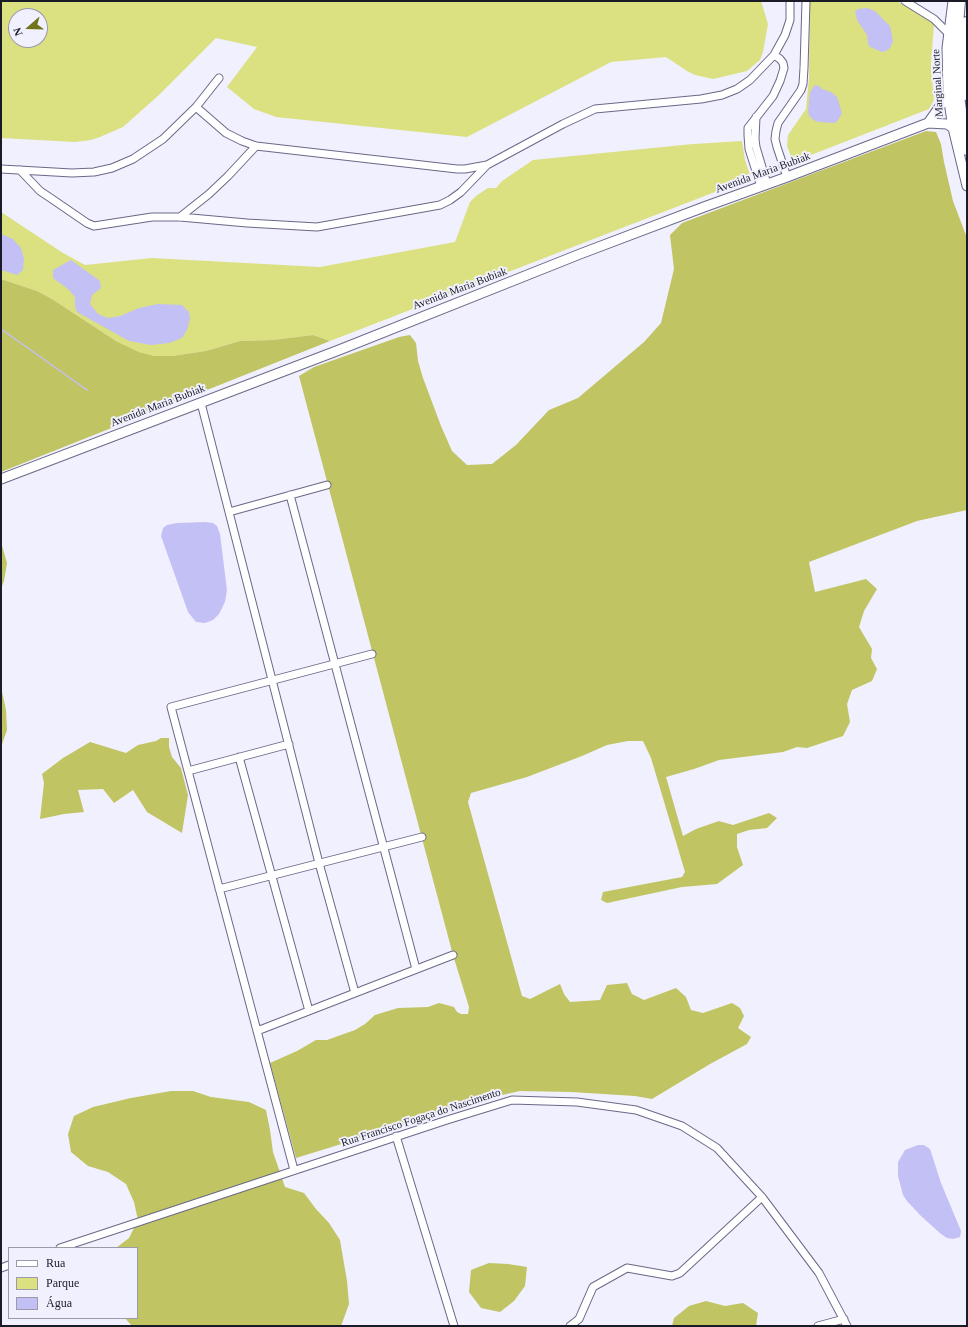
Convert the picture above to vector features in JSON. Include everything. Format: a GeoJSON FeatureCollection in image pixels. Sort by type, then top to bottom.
{"type":"FeatureCollection","features":[{"type":"Feature","properties":{"kind":"highway"},"geometry":{"type":"LineString","coordinates":[[959,1],[955,50],[956,82],[960,116],[967,149]]}},
{"type":"Feature","properties":{"kind":"highway"},"geometry":{"type":"LineString","coordinates":[[967,23],[964,42],[967,94]]}},
{"type":"Feature","properties":{"kind":"street"},"geometry":{"type":"LineString","coordinates":[[20,170],[40,191],[87,223],[94,226],[152,217],[180,217],[317,227],[440,205],[461,192],[487,165],[595,109],[701,99],[722,96],[737,89],[750,80],[774,55],[785,35],[790,20],[790,1]]}},
{"type":"Feature","properties":{"kind":"street"},"geometry":{"type":"LineString","coordinates":[[787,177],[775,138],[778,123],[801,90],[803,84],[806,1]]}},
{"type":"Feature","properties":{"kind":"street"},"geometry":{"type":"LineString","coordinates":[[905,1],[934,19],[948,32]]}},
{"type":"Feature","properties":{"kind":"street","name":"Marginal Norte"},"geometry":{"type":"LineString","coordinates":[[953,1],[947,48],[948,95],[953,128],[967,186]]}},
{"type":"Feature","properties":{"kind":"street"},"geometry":{"type":"LineString","coordinates":[[764,185],[755,139],[756,117],[773,96],[783,74],[783,63],[774,55]]}},
{"type":"Feature","properties":{"kind":"street"},"geometry":{"type":"LineString","coordinates":[[1,169],[72,173],[94,172],[112,168],[133,160],[159,143],[196,107],[219,78]]}},
{"type":"Feature","properties":{"kind":"street"},"geometry":{"type":"LineString","coordinates":[[928,123],[948,95]]}},
{"type":"Feature","properties":{"kind":"street"},"geometry":{"type":"LineString","coordinates":[[196,107],[226,133],[256,146],[457,170],[487,165]]}},
{"type":"Feature","properties":{"kind":"street"},"geometry":{"type":"LineString","coordinates":[[928,123],[947,124],[953,128]]}},
{"type":"Feature","properties":{"kind":"street","name":"Avenida Maria Bubiak"},"geometry":{"type":"LineString","coordinates":[[1,479],[523,278],[580,254],[928,123]]}},
{"type":"Feature","properties":{"kind":"street"},"geometry":{"type":"LineString","coordinates":[[180,217],[223,181],[256,146]]}},
{"type":"Feature","properties":{"kind":"street"},"geometry":{"type":"LineString","coordinates":[[201,403],[319,863],[355,993]]}},
{"type":"Feature","properties":{"kind":"street"},"geometry":{"type":"LineString","coordinates":[[229,512],[327,485]]}},
{"type":"Feature","properties":{"kind":"street"},"geometry":{"type":"LineString","coordinates":[[290,495],[416,969]]}},
{"type":"Feature","properties":{"kind":"street"},"geometry":{"type":"LineString","coordinates":[[294,1170],[171,706],[372,654]]}},
{"type":"Feature","properties":{"kind":"street"},"geometry":{"type":"LineString","coordinates":[[188,771],[289,744]]}},
{"type":"Feature","properties":{"kind":"street"},"geometry":{"type":"LineString","coordinates":[[239,757],[309,1011]]}},
{"type":"Feature","properties":{"kind":"street"},"geometry":{"type":"LineString","coordinates":[[219,889],[422,837]]}},
{"type":"Feature","properties":{"kind":"street"},"geometry":{"type":"LineString","coordinates":[[257,1031],[453,955]]}},
{"type":"Feature","properties":{"kind":"street","name":"Rua Francisco Fogaça do Nascimento"},"geometry":{"type":"LineString","coordinates":[[63,1247],[396,1136],[512,1100],[577,1102],[636,1110],[682,1126],[717,1148],[762,1197],[819,1273],[845,1322]]}},
{"type":"Feature","properties":{"kind":"street"},"geometry":{"type":"LineString","coordinates":[[396,1136],[454,1326]]}},
{"type":"Feature","properties":{"kind":"street"},"geometry":{"type":"LineString","coordinates":[[570,1326],[579,1319],[592,1287],[627,1268],[672,1276],[680,1273],[762,1197]]}},
{"type":"Feature","properties":{"kind":"street"},"geometry":{"type":"LineString","coordinates":[[818,1326],[845,1322]]}},
{"type":"Feature","properties":{"kind":"green space"},"geometry":{"type":"Polygon","coordinates":[[[1,1],[761,1],[768,24],[760,60],[747,71],[713,79],[695,75],[666,57],[611,62],[467,137],[276,117],[254,109],[227,87],[257,47],[216,38],[159,95],[123,127],[91,140],[75,142],[1,138],[1,1]]]}},
{"type":"Feature","properties":{"kind":"green space"},"geometry":{"type":"Polygon","coordinates":[[[810,1],[897,1],[934,24],[931,64],[934,100],[929,109],[793,162],[787,146],[788,135],[806,109],[809,78],[810,1]]]}},
{"type":"Feature","properties":{"kind":"green space"},"geometry":{"type":"Polygon","coordinates":[[[926,131],[936,132],[941,144],[953,201],[967,238],[967,510],[917,521],[809,562],[815,592],[866,579],[877,589],[864,611],[859,627],[872,649],[871,658],[877,669],[872,681],[852,690],[847,704],[850,722],[843,736],[807,748],[797,747],[783,752],[719,760],[666,777],[683,836],[696,829],[719,821],[733,825],[769,813],[777,818],[767,828],[749,830],[737,834],[737,847],[743,865],[717,884],[682,887],[607,903],[601,900],[603,892],[682,877],[685,872],[651,758],[643,741],[628,741],[607,745],[527,777],[471,793],[468,802],[522,996],[530,999],[560,984],[564,994],[570,1002],[600,1000],[607,985],[627,983],[632,994],[644,1000],[676,988],[686,997],[691,1010],[703,1013],[732,1003],[740,1008],[744,1016],[738,1028],[751,1037],[747,1044],[710,1064],[652,1099],[635,1096],[571,1092],[520,1091],[455,1109],[296,1158],[270,1063],[297,1051],[316,1040],[327,1040],[355,1030],[375,1015],[398,1008],[428,1007],[439,1003],[454,1007],[457,1012],[461,1014],[468,1014],[469,1007],[453,955],[299,376],[314,367],[399,337],[410,335],[416,343],[418,361],[423,378],[452,451],[467,465],[492,464],[516,445],[549,410],[578,398],[644,342],[661,323],[674,269],[670,235],[682,223],[926,131]]]}},
{"type":"Feature","properties":{"kind":"green space"},"geometry":{"type":"Polygon","coordinates":[[[742,141],[745,160],[751,178],[330,341],[313,335],[273,340],[240,341],[206,351],[172,356],[155,356],[139,352],[116,341],[52,299],[37,291],[1,279],[1,212],[63,253],[85,265],[152,258],[320,267],[455,242],[470,202],[488,188],[496,188],[502,181],[533,160],[693,144],[742,141]]]}},
{"type":"Feature","properties":{"kind":"green space"},"geometry":{"type":"Polygon","coordinates":[[[1,279],[37,291],[52,299],[116,341],[139,352],[155,356],[172,356],[206,351],[240,341],[273,340],[313,335],[330,341],[1,472],[1,279]]]}},
{"type":"Feature","properties":{"kind":"green space"},"geometry":{"type":"Polygon","coordinates":[[[1,542],[7,563],[1,589],[1,542]]]}},
{"type":"Feature","properties":{"kind":"green space"},"geometry":{"type":"Polygon","coordinates":[[[1,687],[6,710],[7,730],[1,747],[1,687]]]}},
{"type":"Feature","properties":{"kind":"green space"},"geometry":{"type":"Polygon","coordinates":[[[161,738],[169,738],[169,747],[172,757],[181,768],[188,795],[182,833],[147,812],[133,790],[114,803],[103,789],[78,790],[84,812],[40,819],[44,783],[42,774],[63,758],[90,742],[126,753],[138,745],[156,741],[161,738]]]}},
{"type":"Feature","properties":{"kind":"green space"},"geometry":{"type":"Polygon","coordinates":[[[171,1091],[193,1091],[211,1097],[249,1102],[266,1110],[273,1152],[285,1187],[304,1193],[329,1223],[340,1240],[347,1281],[349,1304],[341,1326],[132,1326],[126,1319],[138,1319],[138,1247],[117,1247],[129,1238],[138,1220],[134,1202],[126,1184],[108,1172],[88,1166],[71,1152],[68,1134],[74,1116],[93,1107],[171,1091]]]}},
{"type":"Feature","properties":{"kind":"green space"},"geometry":{"type":"Polygon","coordinates":[[[489,1263],[527,1267],[525,1286],[514,1301],[500,1312],[481,1308],[469,1292],[471,1270],[489,1263]]]}},
{"type":"Feature","properties":{"kind":"green space"},"geometry":{"type":"Polygon","coordinates":[[[706,1301],[725,1306],[743,1303],[758,1313],[756,1326],[672,1326],[674,1318],[689,1306],[706,1301]]]}},
{"type":"Feature","properties":{"kind":"water"},"geometry":{"type":"Polygon","coordinates":[[[867,8],[875,11],[890,26],[893,41],[890,48],[886,51],[882,52],[870,47],[868,44],[867,35],[857,20],[855,12],[858,9],[867,8]]]}},
{"type":"Feature","properties":{"kind":"water"},"geometry":{"type":"Polygon","coordinates":[[[815,85],[831,92],[837,97],[842,113],[835,123],[815,121],[809,116],[808,111],[810,92],[815,85]]]}},
{"type":"Feature","properties":{"kind":"water"},"geometry":{"type":"Polygon","coordinates":[[[1,234],[13,239],[21,248],[24,259],[23,270],[17,275],[1,270],[1,234]]]}},
{"type":"Feature","properties":{"kind":"water"},"geometry":{"type":"Polygon","coordinates":[[[71,260],[100,281],[101,288],[92,295],[90,304],[98,314],[108,318],[120,316],[139,308],[158,304],[182,305],[189,312],[190,319],[187,330],[182,338],[169,343],[151,345],[129,341],[77,312],[75,307],[75,297],[68,289],[53,278],[53,270],[71,260]]]}},
{"type":"Feature","properties":{"kind":"water"},"geometry":{"type":"Polygon","coordinates":[[[177,523],[213,523],[217,526],[220,534],[227,590],[225,602],[219,614],[213,620],[205,623],[196,622],[188,612],[161,536],[163,528],[167,525],[177,523]]]}},
{"type":"Feature","properties":{"kind":"water"},"geometry":{"type":"Polygon","coordinates":[[[918,1145],[924,1145],[930,1149],[941,1183],[961,1231],[960,1237],[953,1239],[947,1238],[941,1234],[921,1216],[903,1195],[898,1176],[898,1162],[905,1150],[918,1145]]]}},
{"type":"Feature","properties":{"kind":"waterway"},"geometry":{"type":"LineString","coordinates":[[1,329],[87,390]]}}]}
